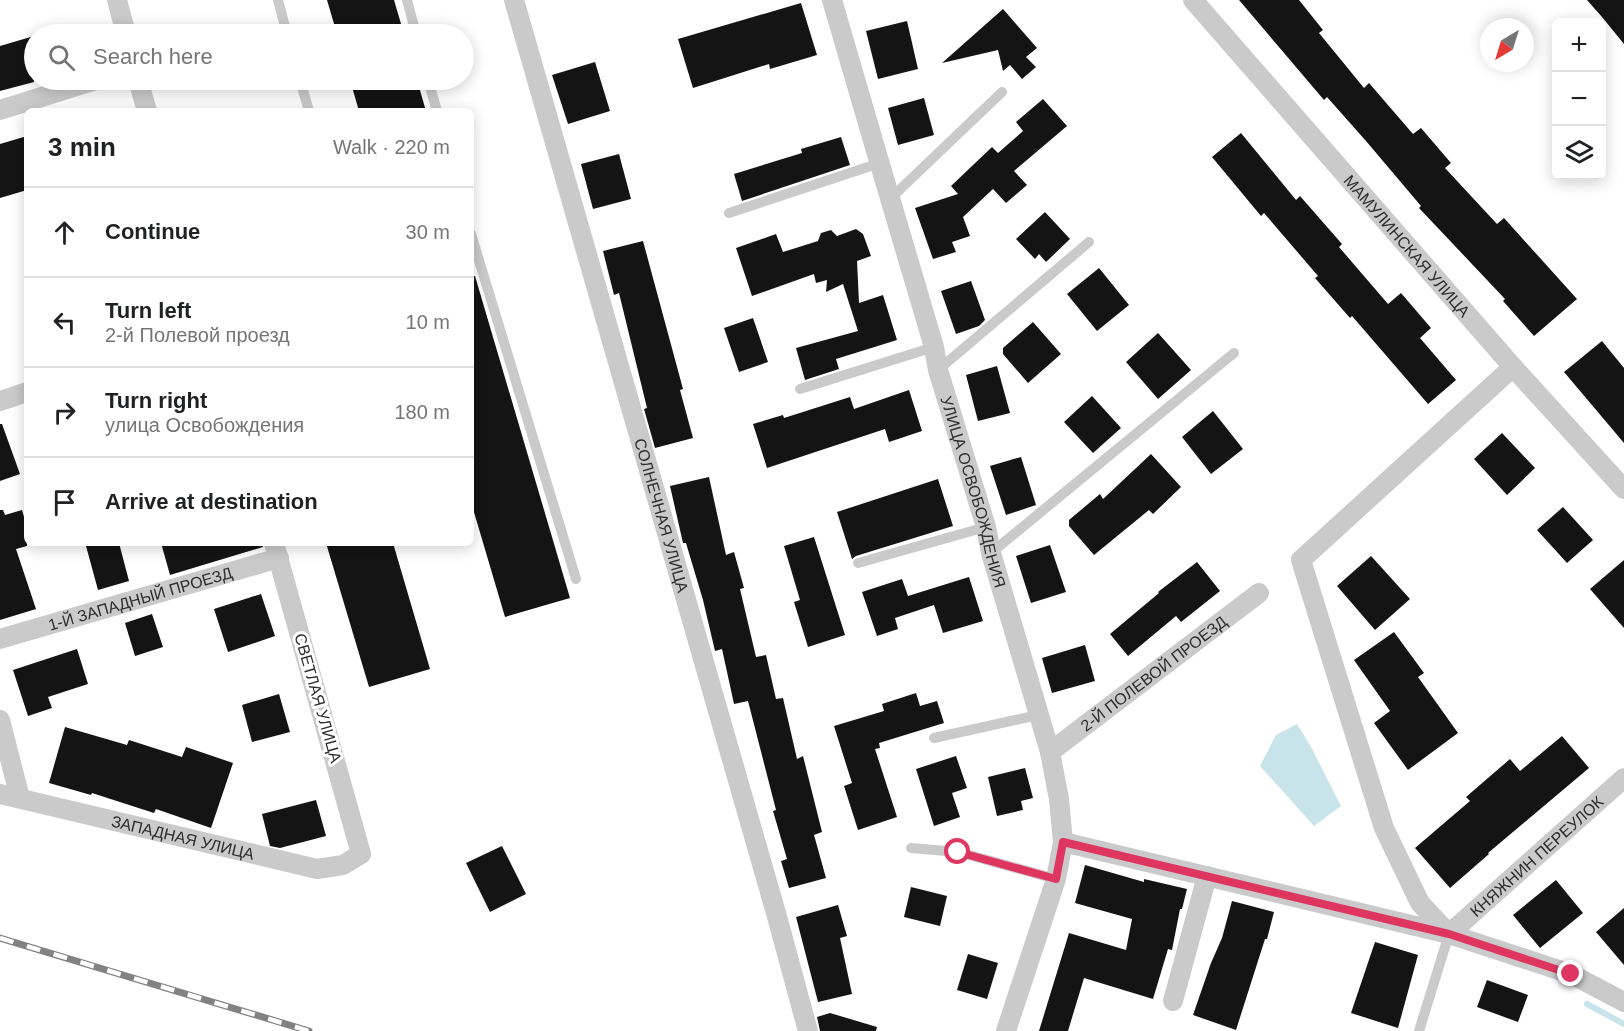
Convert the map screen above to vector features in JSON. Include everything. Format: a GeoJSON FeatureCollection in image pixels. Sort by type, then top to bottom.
{"type":"FeatureCollection","features":[{"type":"Feature","properties":{"kind":"street"},"geometry":{"type":"LineString","coordinates":[[117,0],[123,24]]}},
{"type":"Feature","properties":{"kind":"street","name":"УЛИЦА ОСВОБОЖДЕНИЯ"},"geometry":{"type":"LineString","coordinates":[[831,0],[934,346],[938,370],[986,527],[991,553],[1050,753],[1059,799],[1063,842]]}},
{"type":"Feature","properties":{"kind":"street","name":"МАМУЛИНСКАЯ УЛИЦА"},"geometry":{"type":"LineString","coordinates":[[1193,0],[1513,368],[1624,489]]}},
{"type":"Feature","properties":{"kind":"street","name":"СОЛНЕЧНАЯ УЛИЦА"},"geometry":{"type":"LineString","coordinates":[[520,1],[776,913],[807,1031]]}},
{"type":"Feature","properties":{"kind":"street"},"geometry":{"type":"LineString","coordinates":[[0,110],[64,90]]}},
{"type":"Feature","properties":{"kind":"street"},"geometry":{"type":"LineString","coordinates":[[141,90],[146,108]]}},
{"type":"Feature","properties":{"kind":"street"},"geometry":{"type":"LineString","coordinates":[[1449,934],[1420,903],[1384,828],[1301,560],[1513,368]]}},
{"type":"Feature","properties":{"kind":"street"},"geometry":{"type":"LineString","coordinates":[[0,400],[24,393]]}},
{"type":"Feature","properties":{"kind":"street","name":"1-Й ЗАПАДНЫЙ ПРОЕЗД"},"geometry":{"type":"LineString","coordinates":[[0,639],[277,551]]}},
{"type":"Feature","properties":{"kind":"street","name":"СВЕТЛАЯ УЛИЦА"},"geometry":{"type":"LineString","coordinates":[[277,551],[361,854]]}},
{"type":"Feature","properties":{"kind":"street","name":"2-Й ПОЛЕВОЙ ПРОЕЗД"},"geometry":{"type":"LineString","coordinates":[[1050,753],[1259,593]]}},
{"type":"Feature","properties":{"kind":"street"},"geometry":{"type":"LineString","coordinates":[[0,720],[20,798]]}},
{"type":"Feature","properties":{"kind":"street","name":"КНЯЖНИН ПЕРЕУЛОК"},"geometry":{"type":"LineString","coordinates":[[1449,934],[1624,778]]}},
{"type":"Feature","properties":{"kind":"street","name":"ЗАПАДНАЯ УЛИЦА"},"geometry":{"type":"LineString","coordinates":[[0,794],[317,869],[343,865],[361,854]]}},
{"type":"Feature","properties":{"kind":"street"},"geometry":{"type":"LineString","coordinates":[[1006,1031],[1056,879],[1063,842],[1449,934],[1571,974],[1624,1002]]}},
{"type":"Feature","properties":{"kind":"street"},"geometry":{"type":"LineString","coordinates":[[1173,1000],[1207,876]]}},
{"type":"Feature","properties":{"kind":"lane"},"geometry":{"type":"LineString","coordinates":[[278,0],[284,24]]}},
{"type":"Feature","properties":{"kind":"lane"},"geometry":{"type":"LineString","coordinates":[[407,0],[413,24]]}},
{"type":"Feature","properties":{"kind":"lane"},"geometry":{"type":"LineString","coordinates":[[303,90],[308,108]]}},
{"type":"Feature","properties":{"kind":"lane"},"geometry":{"type":"LineString","coordinates":[[431,90],[436,108]]}},
{"type":"Feature","properties":{"kind":"lane"},"geometry":{"type":"LineString","coordinates":[[889,200],[1002,92]]}},
{"type":"Feature","properties":{"kind":"lane"},"geometry":{"type":"LineString","coordinates":[[729,213],[880,163]]}},
{"type":"Feature","properties":{"kind":"lane"},"geometry":{"type":"LineString","coordinates":[[938,370],[1089,242]]}},
{"type":"Feature","properties":{"kind":"lane"},"geometry":{"type":"LineString","coordinates":[[474,244],[576,579]]}},
{"type":"Feature","properties":{"kind":"lane"},"geometry":{"type":"LineString","coordinates":[[800,389],[934,346]]}},
{"type":"Feature","properties":{"kind":"lane"},"geometry":{"type":"LineString","coordinates":[[991,553],[1234,353]]}},
{"type":"Feature","properties":{"kind":"lane"},"geometry":{"type":"LineString","coordinates":[[858,563],[986,527]]}},
{"type":"Feature","properties":{"kind":"lane"},"geometry":{"type":"LineString","coordinates":[[933,738],[1038,715]]}},
{"type":"Feature","properties":{"kind":"lane"},"geometry":{"type":"LineString","coordinates":[[911,848],[958,852],[1056,879]]}},
{"type":"Feature","properties":{"kind":"lane"},"geometry":{"type":"LineString","coordinates":[[1419,1031],[1449,934]]}},
{"type":"Feature","properties":{"kind":"water"},"geometry":{"type":"Polygon","coordinates":[[[1297,724],[1341,806],[1314,826],[1260,766],[1276,735],[1297,724]]]}},
{"type":"Feature","properties":{"kind":"building"},"geometry":{"type":"Polygon","coordinates":[[[327,0],[394,0],[401,24],[334,24],[327,0]]]}},
{"type":"Feature","properties":{"kind":"building"},"geometry":{"type":"Polygon","coordinates":[[[1239,0],[1299,0],[1323,30],[1319,33],[1364,88],[1369,83],[1413,134],[1421,128],[1451,163],[1445,168],[1497,224],[1504,218],[1577,299],[1534,336],[1503,301],[1505,299],[1419,208],[1421,206],[1366,141],[1327,97],[1324,100],[1239,0]]]}},
{"type":"Feature","properties":{"kind":"building"},"geometry":{"type":"Polygon","coordinates":[[[1587,0],[1624,0],[1624,44],[1606,22],[1606,18],[1602,17],[1587,0]]]}},
{"type":"Feature","properties":{"kind":"building"},"geometry":{"type":"Polygon","coordinates":[[[801,3],[817,55],[770,69],[769,64],[693,88],[678,39],[801,3]]]}},
{"type":"Feature","properties":{"kind":"building"},"geometry":{"type":"Polygon","coordinates":[[[1003,9],[1037,48],[1026,57],[1036,67],[1022,79],[1010,65],[1003,71],[998,50],[942,63],[1003,9]]]}},
{"type":"Feature","properties":{"kind":"building"},"geometry":{"type":"Polygon","coordinates":[[[907,21],[918,69],[878,79],[866,31],[907,21]]]}},
{"type":"Feature","properties":{"kind":"building"},"geometry":{"type":"Polygon","coordinates":[[[24,39],[24,85],[0,91],[0,46],[24,39]]]}},
{"type":"Feature","properties":{"kind":"building"},"geometry":{"type":"Polygon","coordinates":[[[595,62],[610,111],[568,124],[552,75],[595,62]]]}},
{"type":"Feature","properties":{"kind":"building"},"geometry":{"type":"Polygon","coordinates":[[[353,90],[420,90],[425,108],[358,108],[353,90]]]}},
{"type":"Feature","properties":{"kind":"building"},"geometry":{"type":"Polygon","coordinates":[[[924,98],[934,135],[898,145],[888,108],[924,98]]]}},
{"type":"Feature","properties":{"kind":"building"},"geometry":{"type":"Polygon","coordinates":[[[1043,99],[1067,126],[1014,171],[1027,185],[1006,203],[993,189],[963,217],[970,236],[952,242],[956,252],[933,259],[915,208],[958,194],[951,186],[992,147],[998,153],[1023,131],[1016,122],[1043,99]]]}},
{"type":"Feature","properties":{"kind":"building"},"geometry":{"type":"Polygon","coordinates":[[[1241,133],[1296,200],[1300,196],[1342,244],[1339,247],[1388,304],[1401,293],[1431,328],[1420,338],[1456,380],[1428,404],[1352,316],[1350,318],[1315,278],[1318,276],[1264,213],[1261,216],[1212,157],[1241,133]]]}},
{"type":"Feature","properties":{"kind":"building"},"geometry":{"type":"Polygon","coordinates":[[[24,137],[24,191],[0,198],[0,144],[24,137]]]}},
{"type":"Feature","properties":{"kind":"building"},"geometry":{"type":"Polygon","coordinates":[[[841,137],[850,165],[742,201],[734,174],[802,153],[801,149],[841,137]]]}},
{"type":"Feature","properties":{"kind":"building"},"geometry":{"type":"Polygon","coordinates":[[[619,154],[631,199],[593,209],[581,164],[619,154]]]}},
{"type":"Feature","properties":{"kind":"building"},"geometry":{"type":"Polygon","coordinates":[[[1045,212],[1070,239],[1046,262],[1039,254],[1035,259],[1016,239],[1045,212]]]}},
{"type":"Feature","properties":{"kind":"building"},"geometry":{"type":"Polygon","coordinates":[[[856,229],[863,234],[871,256],[857,261],[859,303],[883,295],[897,340],[836,359],[839,369],[805,380],[796,348],[858,331],[843,284],[826,292],[827,280],[816,283],[814,274],[752,296],[736,248],[776,234],[783,252],[818,241],[821,233],[831,230],[837,236],[856,229]]]}},
{"type":"Feature","properties":{"kind":"building"},"geometry":{"type":"Polygon","coordinates":[[[643,241],[683,389],[680,390],[693,438],[655,448],[644,409],[647,408],[619,293],[614,295],[603,251],[643,241]]]}},
{"type":"Feature","properties":{"kind":"building"},"geometry":{"type":"Polygon","coordinates":[[[1099,268],[1129,305],[1097,331],[1067,294],[1099,268]]]}},
{"type":"Feature","properties":{"kind":"building"},"geometry":{"type":"Polygon","coordinates":[[[474,276],[570,598],[505,617],[474,512],[474,276]]]}},
{"type":"Feature","properties":{"kind":"building"},"geometry":{"type":"Polygon","coordinates":[[[971,281],[985,320],[979,326],[956,334],[941,291],[971,281]]]}},
{"type":"Feature","properties":{"kind":"building"},"geometry":{"type":"Polygon","coordinates":[[[753,318],[768,362],[739,372],[724,328],[753,318]]]}},
{"type":"Feature","properties":{"kind":"building"},"geometry":{"type":"Polygon","coordinates":[[[1033,322],[1061,354],[1028,383],[1003,354],[1003,348],[1033,322]]]}},
{"type":"Feature","properties":{"kind":"building"},"geometry":{"type":"Polygon","coordinates":[[[1158,333],[1191,370],[1158,399],[1126,362],[1158,333]]]}},
{"type":"Feature","properties":{"kind":"building"},"geometry":{"type":"Polygon","coordinates":[[[1602,341],[1624,368],[1624,443],[1564,372],[1602,341]]]}},
{"type":"Feature","properties":{"kind":"building"},"geometry":{"type":"Polygon","coordinates":[[[997,366],[1010,413],[978,421],[966,375],[997,366]]]}},
{"type":"Feature","properties":{"kind":"building"},"geometry":{"type":"Polygon","coordinates":[[[909,390],[922,431],[889,442],[885,429],[767,468],[753,424],[783,415],[784,418],[850,397],[854,409],[909,390]]]}},
{"type":"Feature","properties":{"kind":"building"},"geometry":{"type":"Polygon","coordinates":[[[1092,396],[1121,428],[1093,453],[1064,422],[1092,396]]]}},
{"type":"Feature","properties":{"kind":"building"},"geometry":{"type":"Polygon","coordinates":[[[1213,411],[1243,449],[1211,474],[1182,437],[1213,411]]]}},
{"type":"Feature","properties":{"kind":"building"},"geometry":{"type":"Polygon","coordinates":[[[0,424],[2,424],[20,474],[0,481],[0,424]]]}},
{"type":"Feature","properties":{"kind":"building"},"geometry":{"type":"Polygon","coordinates":[[[1502,433],[1535,468],[1507,495],[1474,459],[1502,433]]]}},
{"type":"Feature","properties":{"kind":"building"},"geometry":{"type":"Polygon","coordinates":[[[1151,454],[1181,487],[1153,514],[1149,510],[1094,555],[1069,526],[1069,520],[1100,494],[1103,499],[1151,454]]]}},
{"type":"Feature","properties":{"kind":"building"},"geometry":{"type":"Polygon","coordinates":[[[1021,457],[1036,505],[1006,515],[990,466],[1021,457]]]}},
{"type":"Feature","properties":{"kind":"building"},"geometry":{"type":"Polygon","coordinates":[[[709,477],[726,555],[734,552],[744,588],[740,589],[756,657],[766,655],[776,699],[783,698],[797,759],[803,756],[822,832],[814,835],[826,878],[789,888],[781,861],[787,859],[773,811],[776,810],[748,701],[734,704],[722,649],[715,651],[703,600],[686,543],[683,543],[670,486],[709,477]]]}},
{"type":"Feature","properties":{"kind":"building"},"geometry":{"type":"Polygon","coordinates":[[[938,479],[953,526],[852,559],[837,512],[938,479]]]}},
{"type":"Feature","properties":{"kind":"building"},"geometry":{"type":"Polygon","coordinates":[[[1563,507],[1593,540],[1567,563],[1537,530],[1563,507]]]}},
{"type":"Feature","properties":{"kind":"building"},"geometry":{"type":"Polygon","coordinates":[[[0,510],[3,510],[5,515],[22,510],[24,546],[27,546],[16,549],[36,609],[0,620],[0,510]]]}},
{"type":"Feature","properties":{"kind":"building"},"geometry":{"type":"Polygon","coordinates":[[[814,537],[845,635],[808,647],[794,602],[800,600],[784,546],[814,537]]]}},
{"type":"Feature","properties":{"kind":"building"},"geometry":{"type":"Polygon","coordinates":[[[1050,545],[1066,592],[1031,603],[1016,556],[1050,545]]]}},
{"type":"Feature","properties":{"kind":"building"},"geometry":{"type":"Polygon","coordinates":[[[86,546],[120,546],[129,581],[98,590],[86,546]]]}},
{"type":"Feature","properties":{"kind":"building"},"geometry":{"type":"Polygon","coordinates":[[[162,546],[263,546],[263,547],[170,575],[162,546]]]}},
{"type":"Feature","properties":{"kind":"building"},"geometry":{"type":"Polygon","coordinates":[[[327,546],[394,546],[430,669],[369,687],[327,546]]]}},
{"type":"Feature","properties":{"kind":"building"},"geometry":{"type":"Polygon","coordinates":[[[1371,556],[1410,599],[1375,630],[1337,586],[1371,556]]]}},
{"type":"Feature","properties":{"kind":"building"},"geometry":{"type":"Polygon","coordinates":[[[1624,560],[1624,628],[1590,589],[1624,560]]]}},
{"type":"Feature","properties":{"kind":"building"},"geometry":{"type":"Polygon","coordinates":[[[1197,562],[1220,591],[1181,622],[1176,616],[1128,656],[1110,634],[1197,562]]]}},
{"type":"Feature","properties":{"kind":"building"},"geometry":{"type":"Polygon","coordinates":[[[969,577],[983,621],[943,633],[934,605],[895,618],[898,629],[877,636],[862,592],[902,579],[908,596],[969,577]]]}},
{"type":"Feature","properties":{"kind":"building"},"geometry":{"type":"Polygon","coordinates":[[[261,594],[275,636],[228,652],[214,609],[261,594]]]}},
{"type":"Feature","properties":{"kind":"building"},"geometry":{"type":"Polygon","coordinates":[[[152,614],[163,647],[135,656],[125,623],[152,614]]]}},
{"type":"Feature","properties":{"kind":"building"},"geometry":{"type":"Polygon","coordinates":[[[1394,632],[1424,673],[1418,677],[1458,733],[1408,770],[1374,723],[1390,711],[1354,660],[1394,632]]]}},
{"type":"Feature","properties":{"kind":"building"},"geometry":{"type":"Polygon","coordinates":[[[1085,645],[1095,681],[1052,693],[1042,658],[1085,645]]]}},
{"type":"Feature","properties":{"kind":"building"},"geometry":{"type":"Polygon","coordinates":[[[77,649],[88,684],[48,697],[52,708],[28,716],[13,670],[77,649]]]}},
{"type":"Feature","properties":{"kind":"building"},"geometry":{"type":"Polygon","coordinates":[[[916,693],[920,706],[937,701],[944,723],[879,743],[880,748],[875,749],[897,817],[858,830],[844,786],[852,783],[834,726],[884,711],[882,704],[916,693]]]}},
{"type":"Feature","properties":{"kind":"building"},"geometry":{"type":"Polygon","coordinates":[[[279,694],[290,732],[252,742],[242,705],[279,694]]]}},
{"type":"Feature","properties":{"kind":"building"},"geometry":{"type":"Polygon","coordinates":[[[65,727],[127,745],[129,740],[182,757],[186,747],[233,763],[211,828],[156,809],[154,813],[92,793],[91,795],[49,783],[65,727]]]}},
{"type":"Feature","properties":{"kind":"building"},"geometry":{"type":"Polygon","coordinates":[[[1562,736],[1589,768],[1450,888],[1415,848],[1470,801],[1466,797],[1510,759],[1520,771],[1562,736]]]}},
{"type":"Feature","properties":{"kind":"building"},"geometry":{"type":"Polygon","coordinates":[[[956,756],[967,788],[952,793],[960,817],[934,826],[916,769],[956,756]]]}},
{"type":"Feature","properties":{"kind":"building"},"geometry":{"type":"Polygon","coordinates":[[[1025,768],[1033,798],[1021,801],[1023,810],[997,816],[988,777],[1025,768]]]}},
{"type":"Feature","properties":{"kind":"building"},"geometry":{"type":"Polygon","coordinates":[[[316,800],[326,836],[280,848],[270,846],[262,814],[316,800]]]}},
{"type":"Feature","properties":{"kind":"building"},"geometry":{"type":"Polygon","coordinates":[[[502,846],[526,894],[490,912],[466,863],[502,846]]]}},
{"type":"Feature","properties":{"kind":"building"},"geometry":{"type":"Polygon","coordinates":[[[1085,865],[1144,882],[1144,879],[1187,889],[1182,909],[1180,909],[1172,950],[1168,949],[1153,999],[1084,978],[1068,1031],[1039,1031],[1069,933],[1126,950],[1132,919],[1075,903],[1085,865]]]}},
{"type":"Feature","properties":{"kind":"building"},"geometry":{"type":"Polygon","coordinates":[[[1556,880],[1583,913],[1540,948],[1513,915],[1556,880]]]}},
{"type":"Feature","properties":{"kind":"building"},"geometry":{"type":"Polygon","coordinates":[[[911,887],[947,896],[940,926],[904,917],[911,887]]]}},
{"type":"Feature","properties":{"kind":"building"},"geometry":{"type":"Polygon","coordinates":[[[1232,901],[1274,912],[1236,1030],[1193,1015],[1222,938],[1232,901]]]}},
{"type":"Feature","properties":{"kind":"building"},"geometry":{"type":"Polygon","coordinates":[[[838,905],[847,936],[840,938],[852,994],[818,1002],[796,917],[838,905]]]}},
{"type":"Feature","properties":{"kind":"building"},"geometry":{"type":"Polygon","coordinates":[[[1624,908],[1624,965],[1596,932],[1624,908]]]}},
{"type":"Feature","properties":{"kind":"building"},"geometry":{"type":"Polygon","coordinates":[[[1375,942],[1418,955],[1398,1028],[1351,1013],[1375,942]]]}},
{"type":"Feature","properties":{"kind":"building"},"geometry":{"type":"Polygon","coordinates":[[[968,954],[998,963],[987,999],[957,990],[968,954]]]}},
{"type":"Feature","properties":{"kind":"building"},"geometry":{"type":"Polygon","coordinates":[[[1487,980],[1528,995],[1518,1022],[1477,1007],[1487,980]]]}},
{"type":"Feature","properties":{"kind":"building"},"geometry":{"type":"Polygon","coordinates":[[[830,1013],[877,1027],[876,1031],[820,1031],[817,1017],[830,1013]]]}},
{"type":"Feature","properties":{"kind":"waterway"},"geometry":{"type":"LineString","coordinates":[[1587,1004],[1624,1024]]}},
{"type":"Feature","properties":{"kind":"railway"},"geometry":{"type":"LineString","coordinates":[[0,938],[309,1031]]}},
{"type":"Feature","properties":{"kind":"route"},"geometry":{"type":"LineString","coordinates":[[958,852],[1056,879],[1063,842],[1449,934],[1571,974]]}}]}
